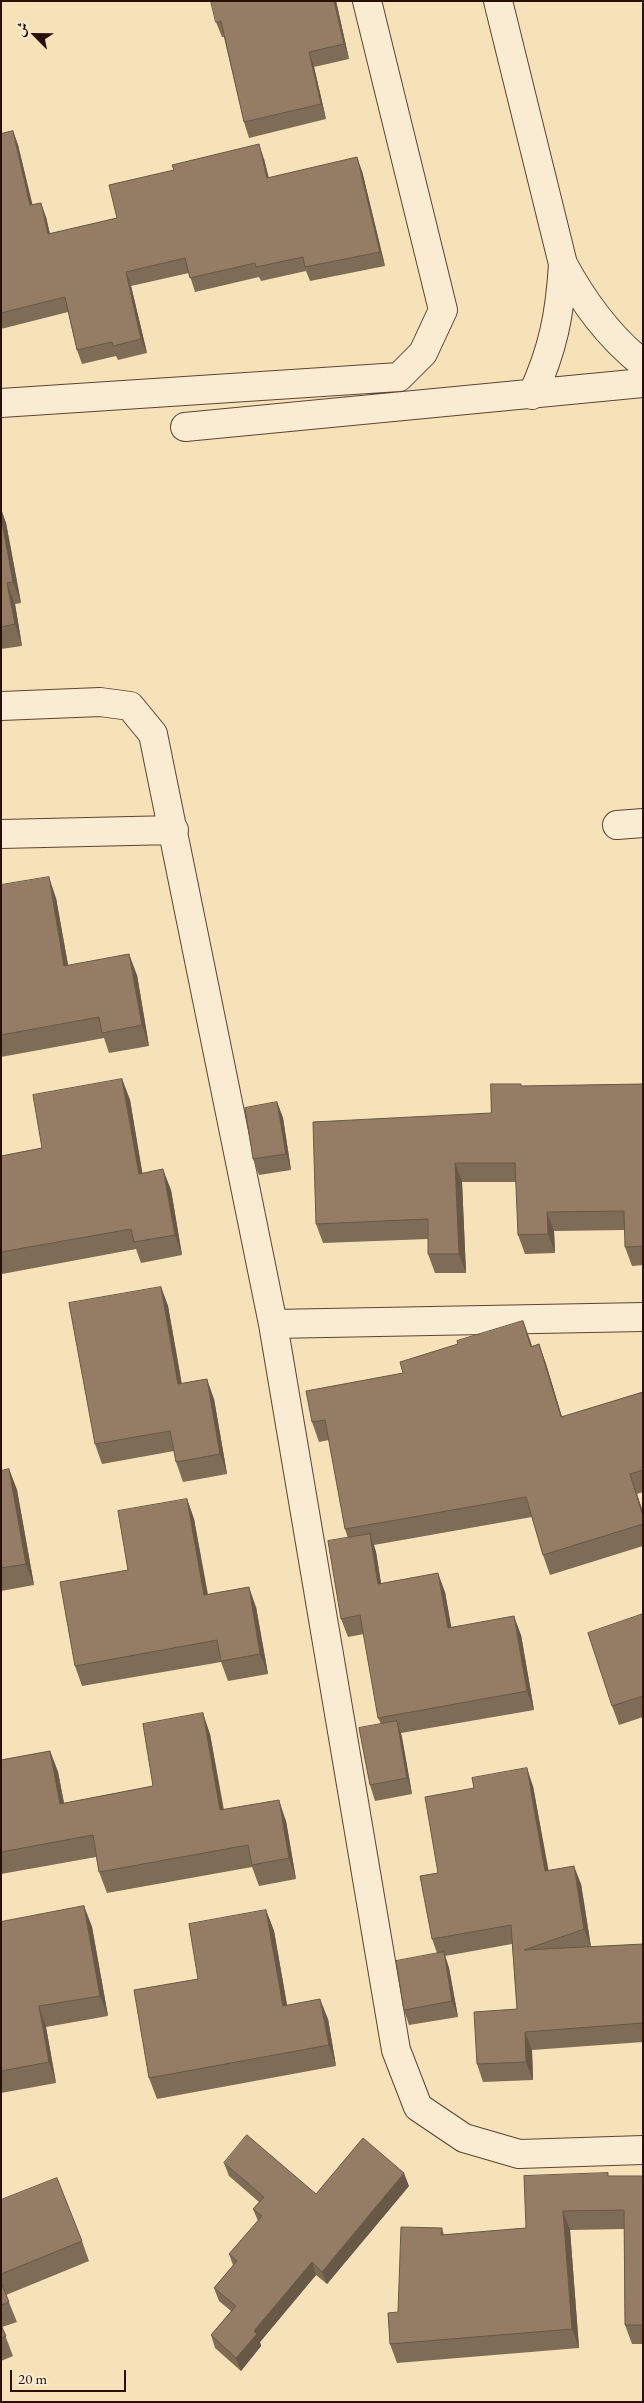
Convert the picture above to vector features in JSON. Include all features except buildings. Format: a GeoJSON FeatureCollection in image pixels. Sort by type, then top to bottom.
{"type":"FeatureCollection","features":[{"type":"Feature","properties":{"kind":"street"},"geometry":{"type":"LineString","coordinates":[[1,403],[399,377],[423,353],[443,310],[367,1]]}},
{"type":"Feature","properties":{"kind":"street"},"geometry":{"type":"LineString","coordinates":[[498,1],[563,264],[596,318],[617,342],[643,364]]}},
{"type":"Feature","properties":{"kind":"street"},"geometry":{"type":"LineString","coordinates":[[532,395],[554,342],[559,317],[563,264]]}},
{"type":"Feature","properties":{"kind":"street"},"geometry":{"type":"LineString","coordinates":[[185,427],[643,383]]}},
{"type":"Feature","properties":{"kind":"street"},"geometry":{"type":"LineString","coordinates":[[1,706],[100,702],[130,706],[153,734],[273,1324],[396,2050],[418,2107],[464,2138],[519,2154],[643,2150]]}},
{"type":"Feature","properties":{"kind":"street"},"geometry":{"type":"LineString","coordinates":[[1,834],[174,830]]}},
{"type":"Feature","properties":{"kind":"street"},"geometry":{"type":"LineString","coordinates":[[273,1324],[643,1317]]}}]}
